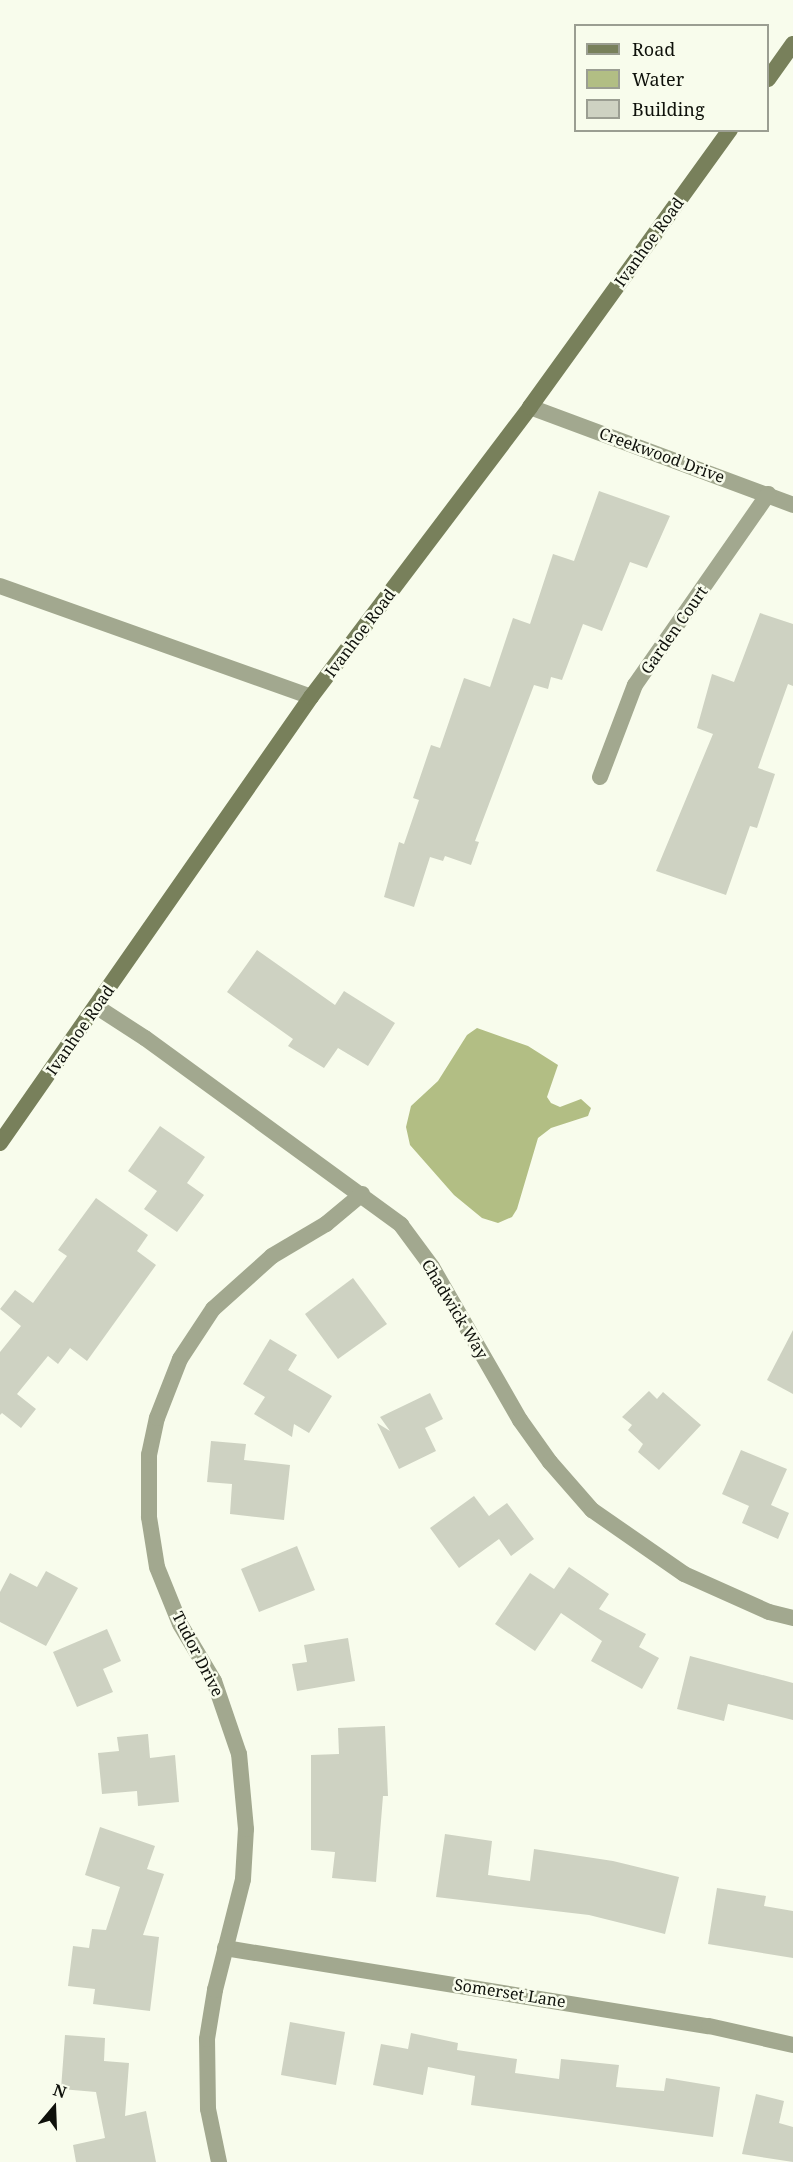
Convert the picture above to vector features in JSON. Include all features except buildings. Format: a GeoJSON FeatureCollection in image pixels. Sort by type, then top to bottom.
{"type":"FeatureCollection","features":[{"type":"Feature","properties":{"kind":"main road"},"geometry":{"type":"LineString","coordinates":[[769,78],[793,44]]}},
{"type":"Feature","properties":{"kind":"main road","name":"Ivanhoe Road"},"geometry":{"type":"LineString","coordinates":[[0,1143],[311,697],[530,406],[729,132]]}},
{"type":"Feature","properties":{"kind":"street","name":"Creekwood Drive"},"geometry":{"type":"LineString","coordinates":[[530,406],[793,505]]}},
{"type":"Feature","properties":{"kind":"street","name":"Garden Court"},"geometry":{"type":"LineString","coordinates":[[600,777],[635,685],[768,494]]}},
{"type":"Feature","properties":{"kind":"street"},"geometry":{"type":"LineString","coordinates":[[0,586],[311,697]]}},
{"type":"Feature","properties":{"kind":"street","name":"Chadwick Way"},"geometry":{"type":"LineString","coordinates":[[97,1007],[362,1194],[401,1225],[432,1267],[520,1420],[550,1462],[592,1510],[684,1574],[769,1612],[793,1618]]}},
{"type":"Feature","properties":{"kind":"street","name":"Tudor Drive"},"geometry":{"type":"LineString","coordinates":[[219,2162],[208,2109],[207,2039],[244,1859],[246,1829],[239,1754],[214,1681],[180,1624],[158,1567],[149,1517],[149,1455],[157,1418],[180,1359],[213,1309],[272,1256],[326,1224],[362,1194]]}},
{"type":"Feature","properties":{"kind":"street","name":"Somerset Lane"},"geometry":{"type":"LineString","coordinates":[[225,1948],[709,2026],[793,2045]]}},
{"type":"Feature","properties":{"kind":"water"},"geometry":{"type":"Polygon","coordinates":[[[477,1028],[528,1046],[558,1065],[547,1097],[551,1103],[560,1107],[581,1099],[591,1108],[588,1116],[551,1128],[538,1138],[517,1209],[512,1217],[498,1223],[482,1218],[454,1195],[410,1145],[406,1127],[411,1106],[438,1081],[467,1035],[477,1028]]]}}]}
